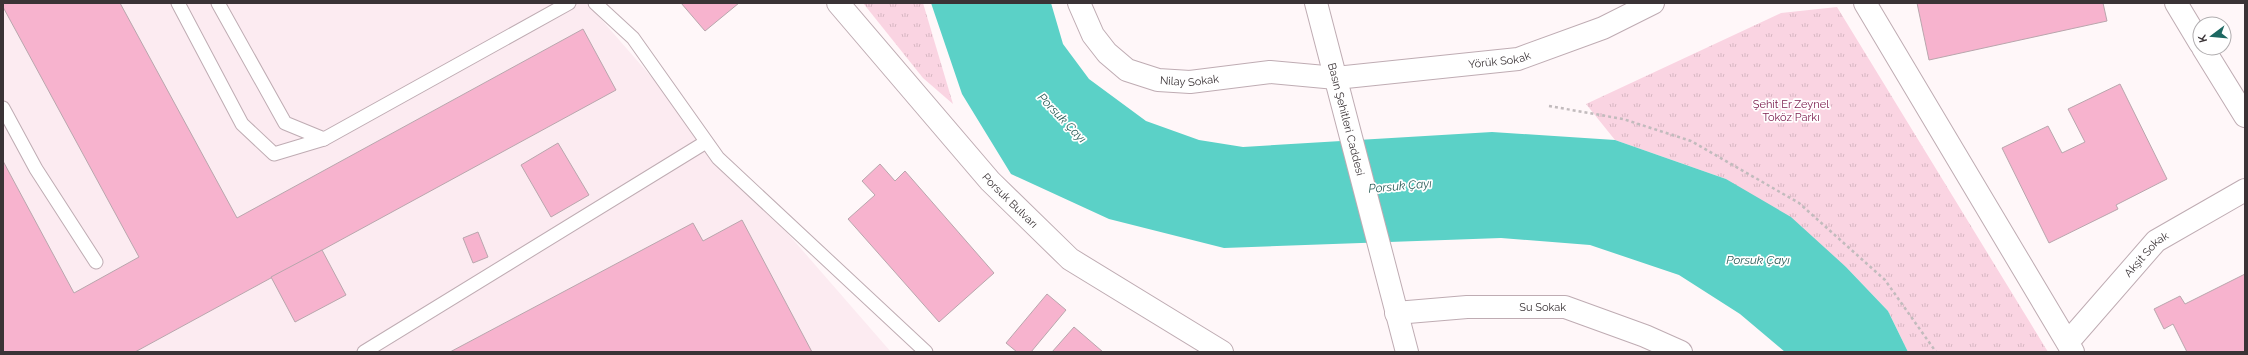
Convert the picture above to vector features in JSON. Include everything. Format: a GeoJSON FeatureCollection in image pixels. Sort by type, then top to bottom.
{"type":"FeatureCollection","features":[{"type":"Feature","properties":{"kind":"street","name":"Porsuk Bulvarı"},"geometry":{"type":"LineString","coordinates":[[838,3],[990,181],[1070,259],[1222,352]]}},
{"type":"Feature","properties":{"kind":"street","name":"Nilay Sokak"},"geometry":{"type":"LineString","coordinates":[[1079,3],[1093,35],[1107,53],[1127,70],[1158,80],[1209,81],[1270,72],[1336,78]]}},
{"type":"Feature","properties":{"kind":"street","name":"Basın Şehitleri Caddesi"},"geometry":{"type":"LineString","coordinates":[[1316,3],[1407,352]]}},
{"type":"Feature","properties":{"kind":"street","name":"Yörük Sokak"},"geometry":{"type":"LineString","coordinates":[[1336,78],[1518,59],[1603,28],[1653,3]]}},
{"type":"Feature","properties":{"kind":"street"},"geometry":{"type":"LineString","coordinates":[[1864,3],[2070,347]]}},
{"type":"Feature","properties":{"kind":"street"},"geometry":{"type":"LineString","coordinates":[[2176,3],[2192,30]]}},
{"type":"Feature","properties":{"kind":"street"},"geometry":{"type":"LineString","coordinates":[[2208,56],[2245,116]]}},
{"type":"Feature","properties":{"kind":"street","name":"Akşit Sokak"},"geometry":{"type":"LineString","coordinates":[[2070,347],[2156,241],[2245,190]]}},
{"type":"Feature","properties":{"kind":"street","name":"Su Sokak"},"geometry":{"type":"LineString","coordinates":[[1396,313],[1468,307],[1565,307],[1682,352]]}},
{"type":"Feature","properties":{"kind":"lane"},"geometry":{"type":"LineString","coordinates":[[178,3],[242,124],[274,154],[324,138],[569,3]]}},
{"type":"Feature","properties":{"kind":"lane"},"geometry":{"type":"LineString","coordinates":[[218,3],[286,123],[324,138]]}},
{"type":"Feature","properties":{"kind":"lane"},"geometry":{"type":"LineString","coordinates":[[595,3],[633,38],[718,158],[926,352]]}},
{"type":"Feature","properties":{"kind":"lane"},"geometry":{"type":"LineString","coordinates":[[3,108],[36,168],[96,262]]}},
{"type":"Feature","properties":{"kind":"lane"},"geometry":{"type":"LineString","coordinates":[[364,352],[706,142]]}},
{"type":"Feature","properties":{"kind":"path"},"geometry":{"type":"LineString","coordinates":[[1549,106],[1624,120],[1691,141],[1799,202],[1885,280],[1936,352]]}},
{"type":"Feature","properties":{"kind":"shaded area"},"geometry":{"type":"Polygon","coordinates":[[[3,3],[587,3],[891,352],[3,352],[3,3]]]}},
{"type":"Feature","properties":{"kind":"green space"},"geometry":{"type":"Polygon","coordinates":[[[863,3],[923,3],[953,104],[923,78],[863,3]]]}},
{"type":"Feature","properties":{"kind":"green space","name":"Şehit Er Zeynel Toköz Parkı"},"geometry":{"type":"Polygon","coordinates":[[[1837,7],[2048,352],[1908,352],[1888,311],[1846,267],[1726,179],[1615,140],[1586,104],[1781,13],[1837,7]]]}},
{"type":"Feature","properties":{"kind":"water","name":"Porsuk Çayı"},"geometry":{"type":"Polygon","coordinates":[[[931,3],[1051,3],[1063,44],[1089,79],[1146,121],[1199,140],[1243,147],[1492,132],[1615,140],[1726,179],[1791,217],[1846,267],[1888,311],[1908,352],[1785,352],[1740,314],[1679,275],[1590,245],[1501,238],[1224,248],[1109,219],[1011,174],[962,94],[931,3]]]}},
{"type":"Feature","properties":{"kind":"building"},"geometry":{"type":"Polygon","coordinates":[[[3,3],[120,3],[237,218],[583,29],[616,90],[135,352],[3,352],[3,161],[74,293],[139,257],[3,7],[3,3]]]}},
{"type":"Feature","properties":{"kind":"building"},"geometry":{"type":"Polygon","coordinates":[[[681,3],[739,3],[705,31],[681,3]]]}},
{"type":"Feature","properties":{"kind":"building"},"geometry":{"type":"Polygon","coordinates":[[[1917,3],[2103,3],[2107,21],[1929,60],[1917,3]]]}},
{"type":"Feature","properties":{"kind":"building"},"geometry":{"type":"Polygon","coordinates":[[[2120,84],[2167,179],[2116,205],[2118,209],[2049,243],[2002,148],[2048,126],[2062,153],[2085,142],[2068,109],[2120,84]]]}},
{"type":"Feature","properties":{"kind":"building"},"geometry":{"type":"Polygon","coordinates":[[[558,143],[589,195],[551,217],[521,165],[558,143]]]}},
{"type":"Feature","properties":{"kind":"building"},"geometry":{"type":"Polygon","coordinates":[[[880,164],[895,181],[905,171],[994,273],[939,322],[848,219],[875,195],[862,181],[880,164]]]}},
{"type":"Feature","properties":{"kind":"building"},"geometry":{"type":"Polygon","coordinates":[[[742,220],[812,352],[450,352],[693,223],[703,241],[742,220]]]}},
{"type":"Feature","properties":{"kind":"building"},"geometry":{"type":"Polygon","coordinates":[[[478,232],[488,257],[473,263],[463,238],[478,232]]]}},
{"type":"Feature","properties":{"kind":"building"},"geometry":{"type":"Polygon","coordinates":[[[322,250],[346,295],[295,322],[271,277],[322,250]]]}},
{"type":"Feature","properties":{"kind":"building"},"geometry":{"type":"Polygon","coordinates":[[[2245,274],[2245,352],[2187,352],[2173,324],[2164,329],[2154,309],[2180,296],[2185,304],[2245,274]]]}},
{"type":"Feature","properties":{"kind":"building"},"geometry":{"type":"Polygon","coordinates":[[[1047,294],[1066,310],[1031,352],[1017,352],[1006,343],[1047,294]]]}},
{"type":"Feature","properties":{"kind":"building"},"geometry":{"type":"Polygon","coordinates":[[[1074,327],[1103,352],[1052,352],[1074,327]]]}}]}
